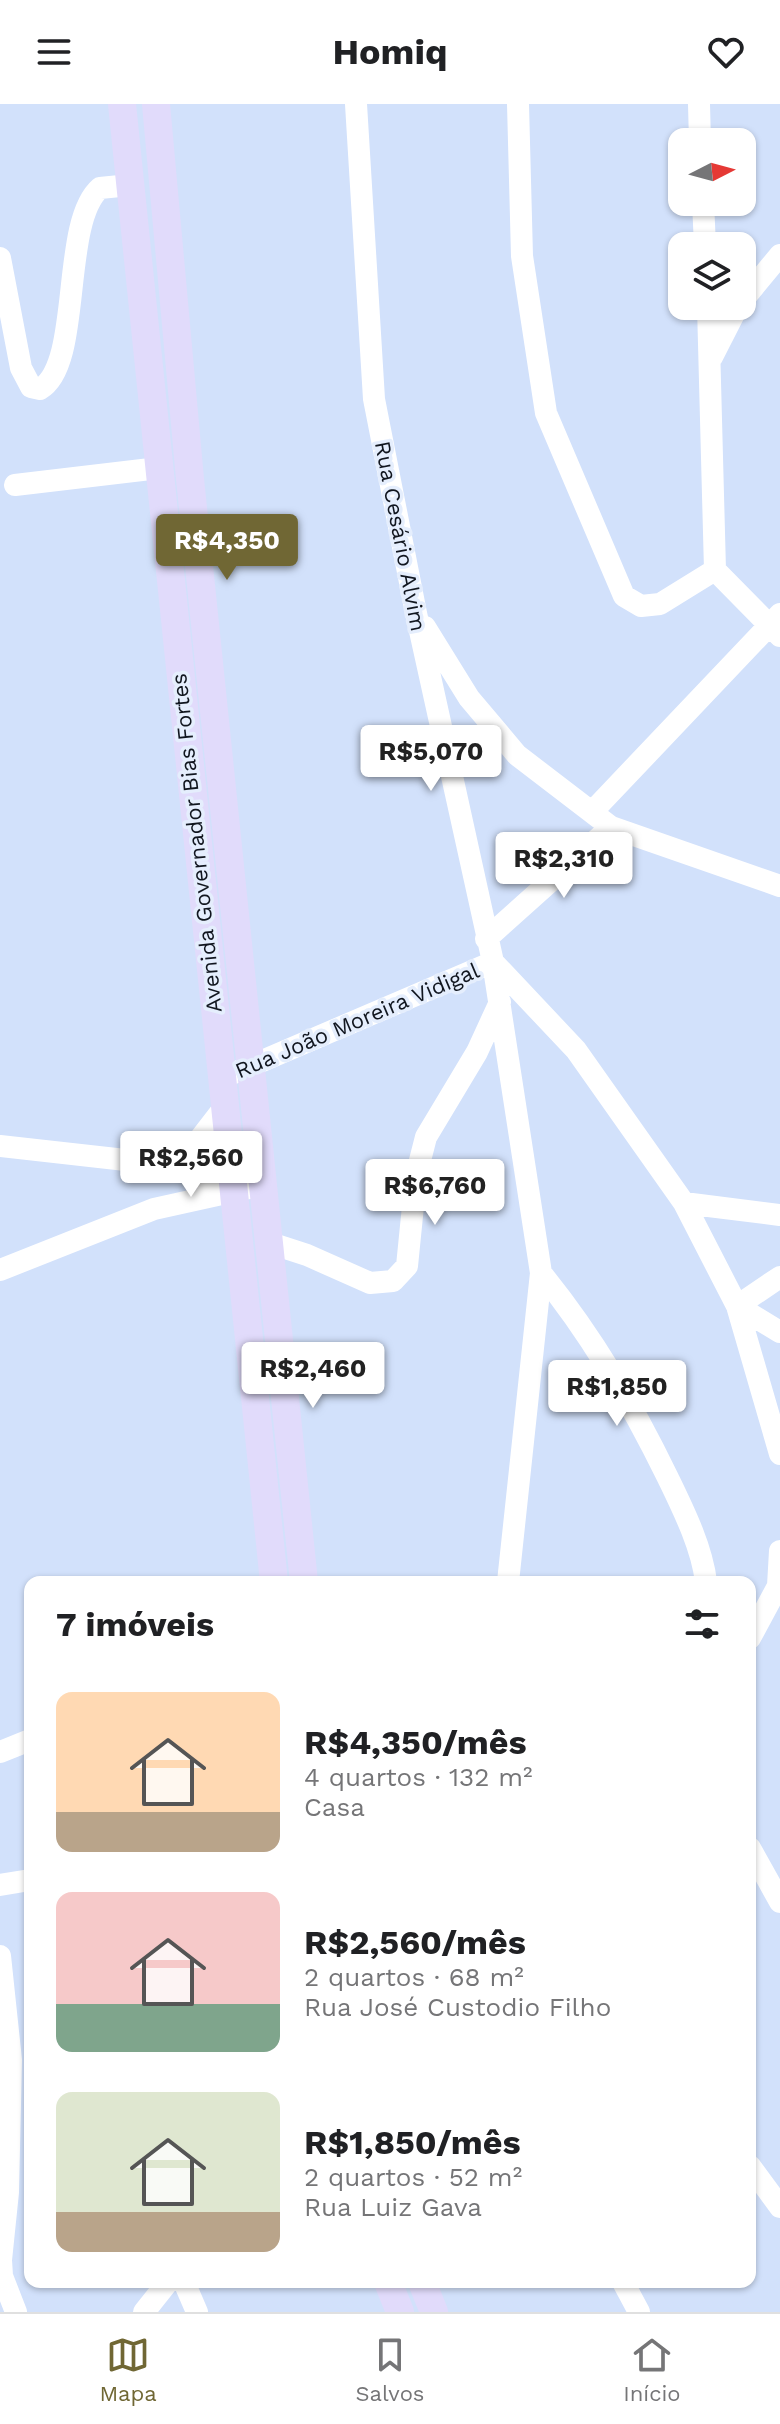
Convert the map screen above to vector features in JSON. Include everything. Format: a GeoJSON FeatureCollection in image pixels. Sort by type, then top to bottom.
{"type":"FeatureCollection","features":[{"type":"Feature","properties":{"kind":"main road","name":"Avenida Governador Bias Fortes"},"geometry":{"type":"LineString","coordinates":[[122,104],[229,1191],[273,1576]]}},
{"type":"Feature","properties":{"kind":"main road","name":"Avenida Governador Bias Fortes"},"geometry":{"type":"LineString","coordinates":[[156,104],[190,479],[303,1576]]}},
{"type":"Feature","properties":{"kind":"main road"},"geometry":{"type":"LineString","coordinates":[[127,151],[140,165],[161,152]]}},
{"type":"Feature","properties":{"kind":"main road"},"geometry":{"type":"LineString","coordinates":[[131,194],[149,193],[165,203]]}},
{"type":"Feature","properties":{"kind":"main road"},"geometry":{"type":"LineString","coordinates":[[159,475],[190,479]]}},
{"type":"Feature","properties":{"kind":"main road"},"geometry":{"type":"LineString","coordinates":[[184,718],[214,715]]}},
{"type":"Feature","properties":{"kind":"main road"},"geometry":{"type":"LineString","coordinates":[[258,1428],[288,1425]]}},
{"type":"Feature","properties":{"kind":"main road"},"geometry":{"type":"LineString","coordinates":[[390,2288],[400,2312]]}},
{"type":"Feature","properties":{"kind":"main road"},"geometry":{"type":"LineString","coordinates":[[424,2288],[434,2312]]}},
{"type":"Feature","properties":{"kind":"street","name":"Rua Cesário Alvim"},"geometry":{"type":"LineString","coordinates":[[356,104],[374,399],[416,613],[493,962],[541,1273],[509,1576]]}},
{"type":"Feature","properties":{"kind":"street"},"geometry":{"type":"LineString","coordinates":[[518,104],[522,256],[546,413],[552,428],[624,596],[641,606],[660,604],[715,570]]}},
{"type":"Feature","properties":{"kind":"street"},"geometry":{"type":"LineString","coordinates":[[699,104],[700,128]]}},
{"type":"Feature","properties":{"kind":"street"},"geometry":{"type":"LineString","coordinates":[[0,258],[21,368],[31,387],[40,389],[55,371],[67,325],[80,225],[88,202],[100,188],[131,194]]}},
{"type":"Feature","properties":{"kind":"street"},"geometry":{"type":"LineString","coordinates":[[756,284],[780,255]]}},
{"type":"Feature","properties":{"kind":"street"},"geometry":{"type":"LineString","coordinates":[[592,812],[776,626],[715,570],[708,320]]}},
{"type":"Feature","properties":{"kind":"street"},"geometry":{"type":"LineString","coordinates":[[710,362],[731,320]]}},
{"type":"Feature","properties":{"kind":"street"},"geometry":{"type":"LineString","coordinates":[[15,485],[159,475]]}},
{"type":"Feature","properties":{"kind":"street"},"geometry":{"type":"LineString","coordinates":[[416,613],[469,698],[517,755],[611,827],[780,886]]}},
{"type":"Feature","properties":{"kind":"street"},"geometry":{"type":"LineString","coordinates":[[486,939],[611,827]]}},
{"type":"Feature","properties":{"kind":"street"},"geometry":{"type":"LineString","coordinates":[[493,962],[576,1050],[684,1203],[737,1306],[780,1454]]}},
{"type":"Feature","properties":{"kind":"street","name":"Rua João Moreira Vidigal"},"geometry":{"type":"LineString","coordinates":[[220,1079],[493,962]]}},
{"type":"Feature","properties":{"kind":"street"},"geometry":{"type":"LineString","coordinates":[[270,1243],[307,1255],[370,1283],[382,1285],[402,1274],[407,1266],[415,1188],[426,1137],[477,1052],[500,1002]]}},
{"type":"Feature","properties":{"kind":"street"},"geometry":{"type":"LineString","coordinates":[[179,1166],[223,1109]]}},
{"type":"Feature","properties":{"kind":"street"},"geometry":{"type":"LineString","coordinates":[[0,1146],[179,1166],[229,1191]]}},
{"type":"Feature","properties":{"kind":"street"},"geometry":{"type":"LineString","coordinates":[[0,1270],[154,1209],[263,1186]]}},
{"type":"Feature","properties":{"kind":"street"},"geometry":{"type":"LineString","coordinates":[[684,1203],[780,1215]]}},
{"type":"Feature","properties":{"kind":"street"},"geometry":{"type":"LineString","coordinates":[[541,1273],[584,1325],[614,1372],[678,1500],[704,1576]]}},
{"type":"Feature","properties":{"kind":"street"},"geometry":{"type":"LineString","coordinates":[[737,1306],[780,1277]]}},
{"type":"Feature","properties":{"kind":"street"},"geometry":{"type":"LineString","coordinates":[[737,1306],[780,1332]]}},
{"type":"Feature","properties":{"kind":"street"},"geometry":{"type":"LineString","coordinates":[[756,1628],[779,1590],[780,1551]]}},
{"type":"Feature","properties":{"kind":"street"},"geometry":{"type":"LineString","coordinates":[[0,1752],[24,1742]]}},
{"type":"Feature","properties":{"kind":"street"},"geometry":{"type":"LineString","coordinates":[[756,1859],[780,1902]]}},
{"type":"Feature","properties":{"kind":"street"},"geometry":{"type":"LineString","coordinates":[[0,1885],[24,1881]]}},
{"type":"Feature","properties":{"kind":"street"},"geometry":{"type":"LineString","coordinates":[[0,1956],[11,2060],[8,2192],[1,2260],[2,2276],[16,2312]]}},
{"type":"Feature","properties":{"kind":"street"},"geometry":{"type":"LineString","coordinates":[[756,2174],[780,2207]]}},
{"type":"Feature","properties":{"kind":"street"},"geometry":{"type":"LineString","coordinates":[[144,2312],[163,2288]]}},
{"type":"Feature","properties":{"kind":"street"},"geometry":{"type":"LineString","coordinates":[[187,2288],[197,2312]]}},
{"type":"Feature","properties":{"kind":"street"},"geometry":{"type":"LineString","coordinates":[[626,2288],[639,2312]]}}]}
